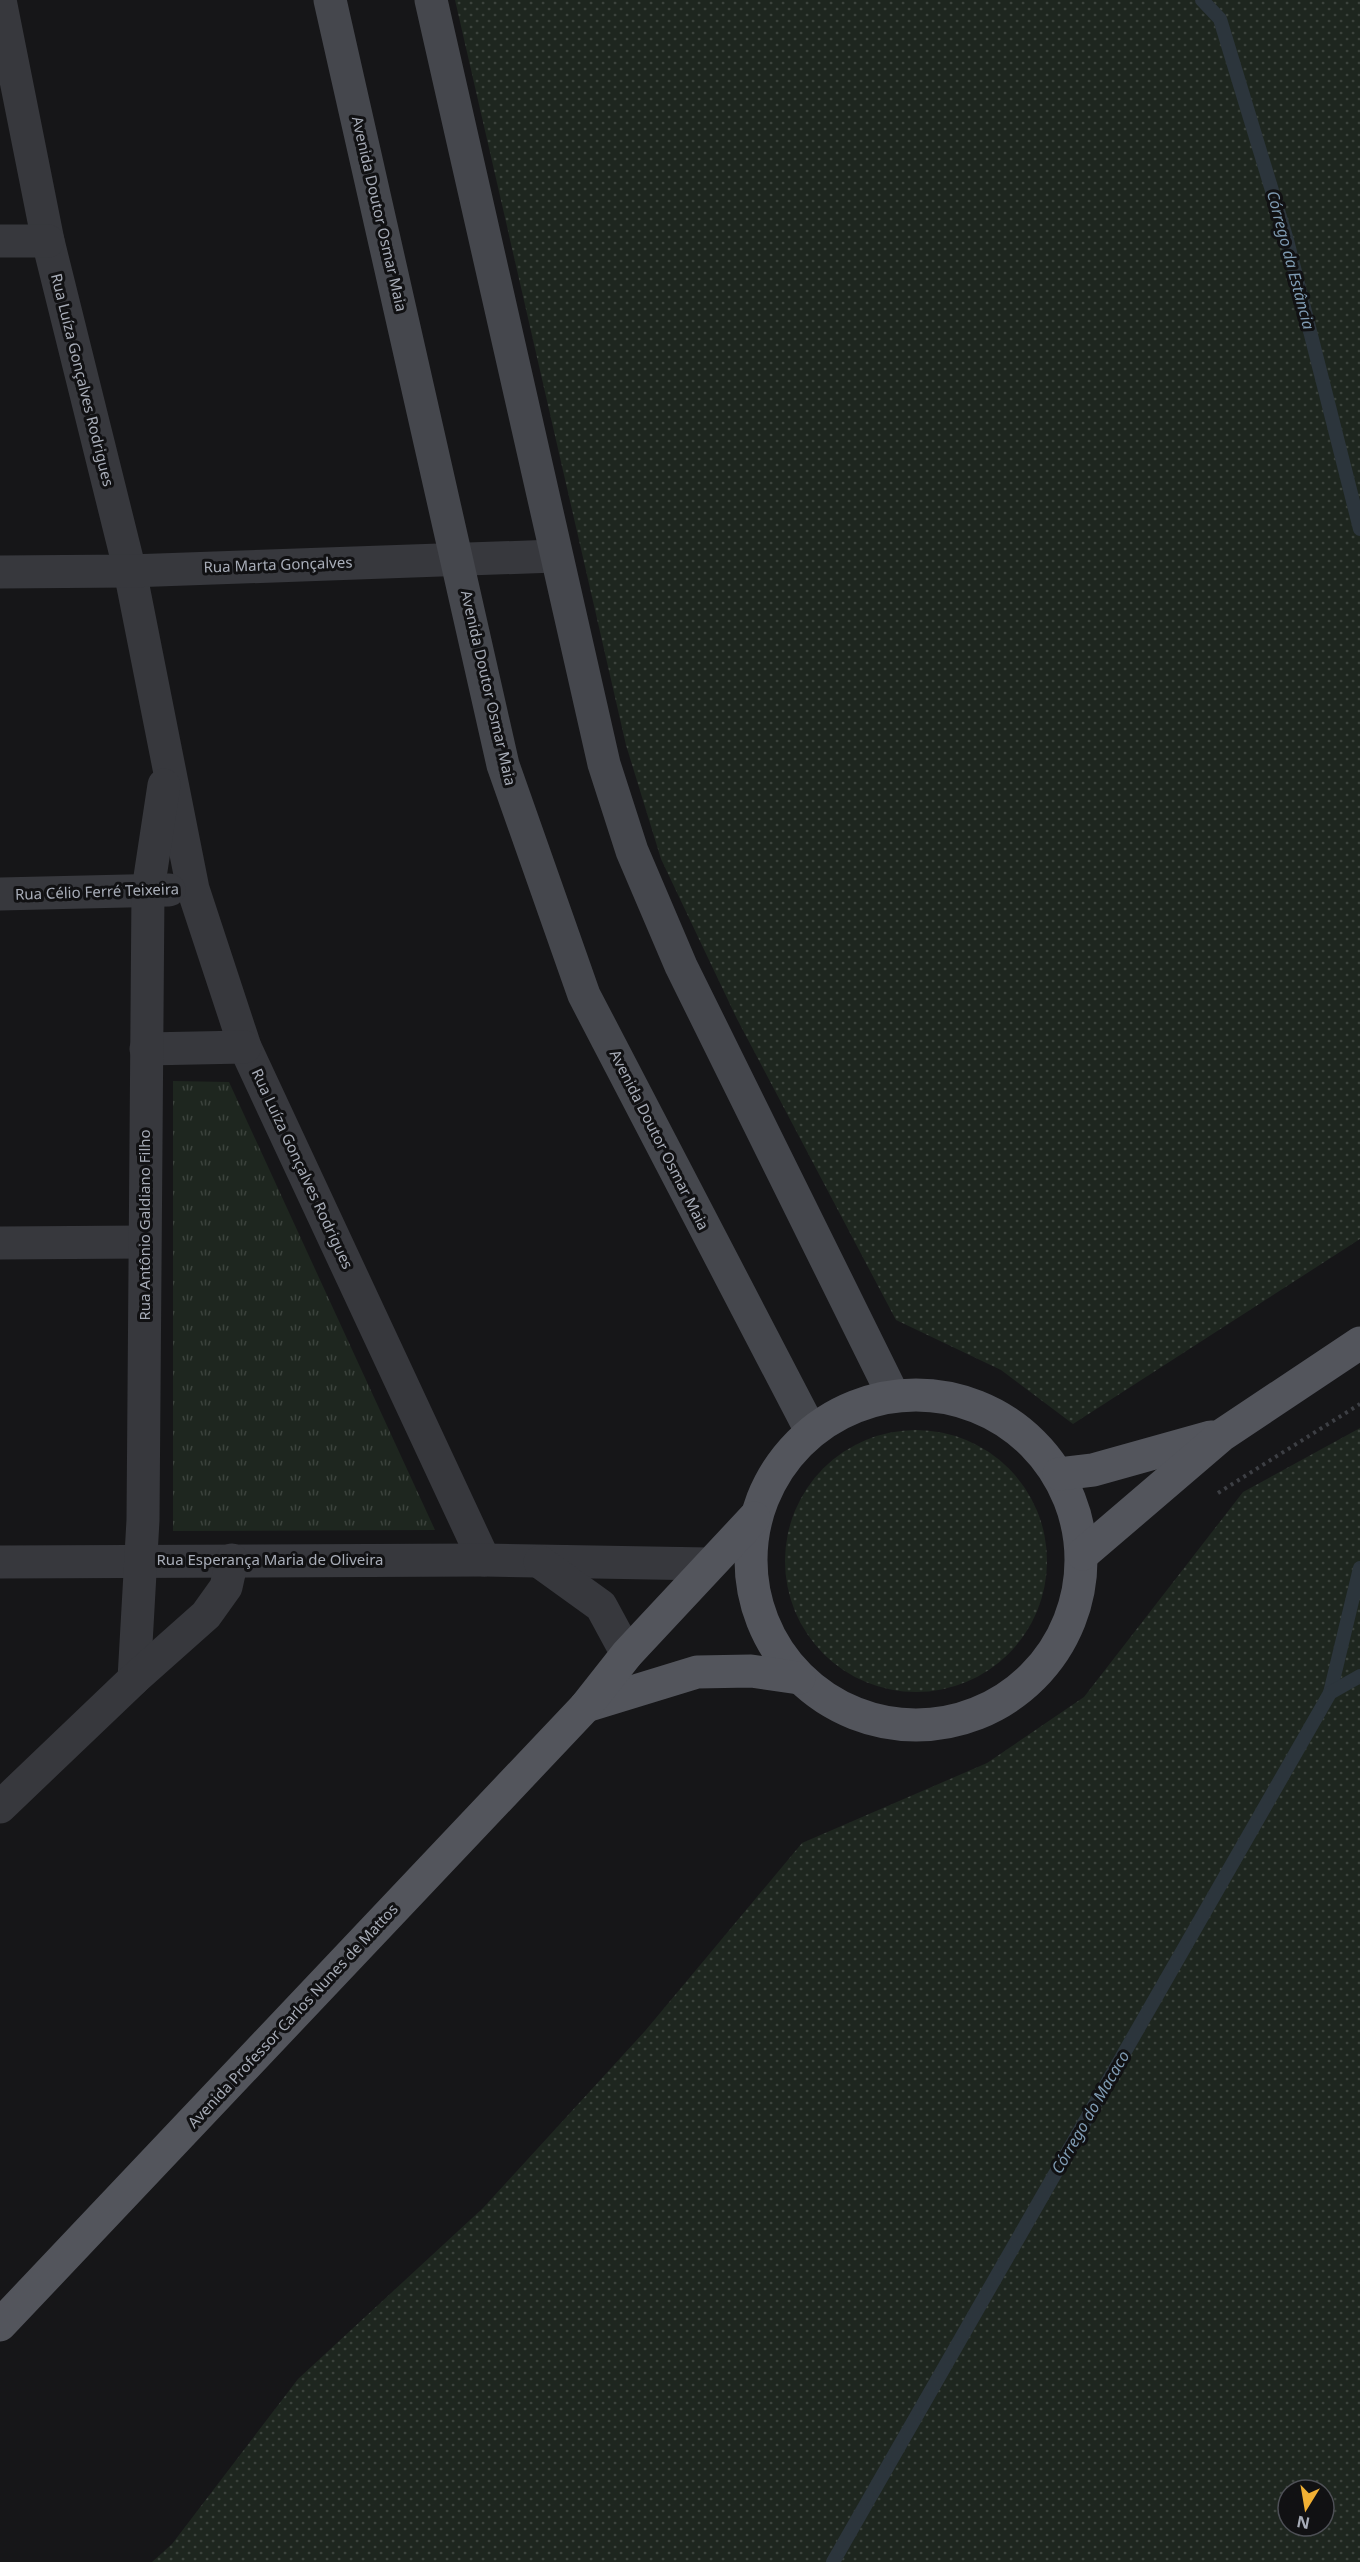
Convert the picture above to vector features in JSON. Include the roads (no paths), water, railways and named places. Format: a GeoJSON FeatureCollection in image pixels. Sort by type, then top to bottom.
{"type":"FeatureCollection","features":[{"type":"Feature","properties":{"kind":"main road"},"geometry":{"type":"LineString","coordinates":[[1083,1554],[1221,1434],[1360,1343]]}},
{"type":"Feature","properties":{"kind":"main road"},"geometry":{"type":"LineString","coordinates":[[893,1395],[957,1399],[1015,1426],[1059,1474],[1076,1513],[1083,1554],[1075,1610],[1050,1660],[1008,1698],[957,1721],[900,1726],[846,1711],[799,1678],[765,1631],[749,1576],[754,1518],[775,1470],[811,1431],[850,1407],[893,1395]]}},
{"type":"Feature","properties":{"kind":"main road"},"geometry":{"type":"LineString","coordinates":[[1059,1474],[1093,1470],[1221,1434]]}},
{"type":"Feature","properties":{"kind":"main road","name":"Avenida Professor Carlos Nunes de Mattos"},"geometry":{"type":"LineString","coordinates":[[0,2325],[586,1707],[627,1654],[754,1518]]}},
{"type":"Feature","properties":{"kind":"main road","name":"Avenida Professor Carlos Nunes de Mattos"},"geometry":{"type":"LineString","coordinates":[[586,1707],[697,1672],[751,1671],[799,1678]]}},
{"type":"Feature","properties":{"kind":"street","name":"Rua Luíza Gonçalves Rodrigues"},"geometry":{"type":"LineString","coordinates":[[0,0],[48,242],[130,571],[193,889],[245,1047],[484,1560]]}},
{"type":"Feature","properties":{"kind":"street","name":"Avenida Doutor Osmar Maia"},"geometry":{"type":"LineString","coordinates":[[330,0],[503,765],[585,995],[811,1431]]}},
{"type":"Feature","properties":{"kind":"street"},"geometry":{"type":"LineString","coordinates":[[431,0],[555,556],[604,764],[632,850],[681,966],[893,1395]]}},
{"type":"Feature","properties":{"kind":"street"},"geometry":{"type":"LineString","coordinates":[[0,241],[48,242]]}},
{"type":"Feature","properties":{"kind":"street","name":"Rua Marta Gonçalves"},"geometry":{"type":"LineString","coordinates":[[0,572],[130,571],[555,556]]}},
{"type":"Feature","properties":{"kind":"street","name":"Rua Luíza Gonçalves Rodrigues"},"geometry":{"type":"LineString","coordinates":[[148,890],[168,760]]}},
{"type":"Feature","properties":{"kind":"street","name":"Rua Célio Ferré Teixeira"},"geometry":{"type":"LineString","coordinates":[[0,894],[193,889]]}},
{"type":"Feature","properties":{"kind":"street","name":"Rua Antônio Galdiano Filho"},"geometry":{"type":"LineString","coordinates":[[134,1679],[143,1521],[148,890]]}},
{"type":"Feature","properties":{"kind":"street"},"geometry":{"type":"LineString","coordinates":[[146,1049],[245,1047]]}},
{"type":"Feature","properties":{"kind":"street"},"geometry":{"type":"LineString","coordinates":[[0,1243],[144,1242]]}},
{"type":"Feature","properties":{"kind":"street"},"geometry":{"type":"LineString","coordinates":[[0,1807],[134,1679],[206,1615],[226,1587],[232,1560]]}},
{"type":"Feature","properties":{"kind":"street","name":"Rua Esperança Maria de Oliveira"},"geometry":{"type":"LineString","coordinates":[[0,1562],[484,1560],[709,1564]]}},
{"type":"Feature","properties":{"kind":"street"},"geometry":{"type":"LineString","coordinates":[[540,1562],[601,1606],[627,1654]]}},
{"type":"Feature","properties":{"kind":"waterway","name":"Córrego da Estância"},"geometry":{"type":"LineString","coordinates":[[1202,0],[1220,19],[1287,240],[1360,529]]}},
{"type":"Feature","properties":{"kind":"waterway","name":"Córrego da Estância"},"geometry":{"type":"LineString","coordinates":[[1330,1693],[1360,1568]]}},
{"type":"Feature","properties":{"kind":"waterway","name":"Córrego do Macaco"},"geometry":{"type":"LineString","coordinates":[[833,2562],[1330,1693],[1360,1676]]}}]}
